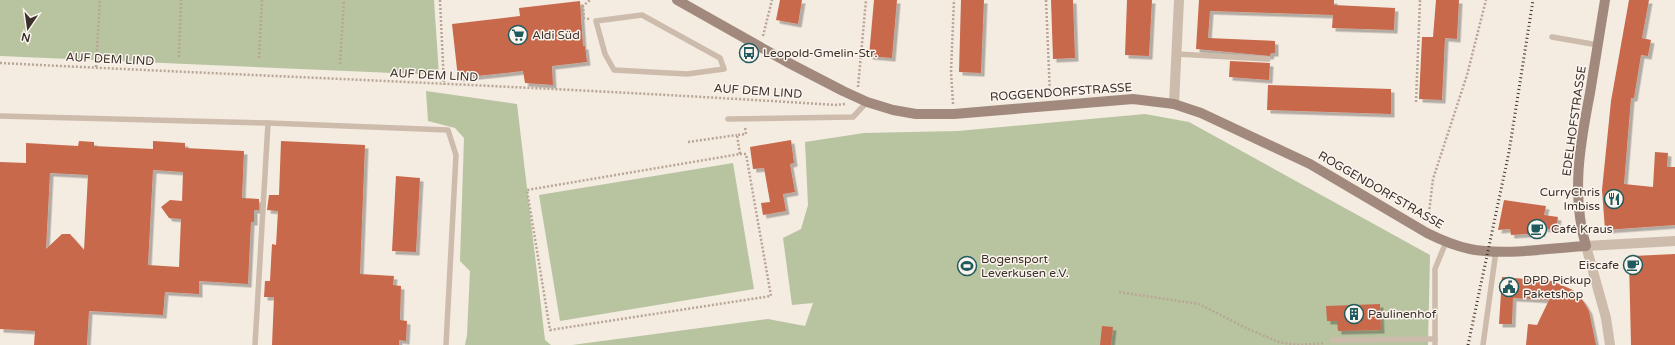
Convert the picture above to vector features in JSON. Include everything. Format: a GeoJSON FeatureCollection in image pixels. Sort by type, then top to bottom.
{"type":"FeatureCollection","features":[{"type":"Feature","properties":{"kind":"street","name":"ROGGENDORFSTRASSE"},"geometry":{"type":"LineString","coordinates":[[677,0],[786,62],[867,102],[893,110],[916,114],[954,114],[1133,99],[1174,104],[1201,113],[1310,164],[1427,233],[1446,242],[1470,249],[1492,251],[1586,246]]}},
{"type":"Feature","properties":{"kind":"street"},"geometry":{"type":"LineString","coordinates":[[1174,104],[1179,0]]}},
{"type":"Feature","properties":{"kind":"street","name":"EDELHOFSTRASSE"},"geometry":{"type":"LineString","coordinates":[[1586,246],[1580,218],[1577,191],[1579,159],[1606,0]]}},
{"type":"Feature","properties":{"kind":"street"},"geometry":{"type":"LineString","coordinates":[[1610,345],[1606,318],[1586,246],[1675,241]]}},
{"type":"Feature","properties":{"kind":"lane"},"geometry":{"type":"LineString","coordinates":[[642,15],[720,58],[724,69],[687,74],[614,70],[606,54],[596,22],[642,15]]}},
{"type":"Feature","properties":{"kind":"lane"},"geometry":{"type":"LineString","coordinates":[[1552,37],[1598,45]]}},
{"type":"Feature","properties":{"kind":"lane"},"geometry":{"type":"LineString","coordinates":[[1176,54],[1268,59]]}},
{"type":"Feature","properties":{"kind":"lane"},"geometry":{"type":"LineString","coordinates":[[728,119],[853,117],[867,102]]}},
{"type":"Feature","properties":{"kind":"lane"},"geometry":{"type":"LineString","coordinates":[[0,116],[268,122],[448,130],[456,155],[446,345]]}},
{"type":"Feature","properties":{"kind":"lane"},"geometry":{"type":"LineString","coordinates":[[255,345],[268,122]]}},
{"type":"Feature","properties":{"kind":"lane"},"geometry":{"type":"LineString","coordinates":[[1333,340],[1435,342],[1435,269],[1446,242]]}},
{"type":"Feature","properties":{"kind":"lane"},"geometry":{"type":"LineString","coordinates":[[1483,345],[1492,251]]}},
{"type":"Feature","properties":{"kind":"path"},"geometry":{"type":"LineString","coordinates":[[96,67],[100,0]]}},
{"type":"Feature","properties":{"kind":"path"},"geometry":{"type":"LineString","coordinates":[[179,56],[181,0]]}},
{"type":"Feature","properties":{"kind":"path"},"geometry":{"type":"LineString","coordinates":[[259,58],[262,0]]}},
{"type":"Feature","properties":{"kind":"path"},"geometry":{"type":"LineString","coordinates":[[340,64],[344,0]]}},
{"type":"Feature","properties":{"kind":"path"},"geometry":{"type":"LineString","coordinates":[[440,0],[444,85]]}},
{"type":"Feature","properties":{"kind":"path"},"geometry":{"type":"LineString","coordinates":[[590,0],[583,6],[584,18],[596,22]]}},
{"type":"Feature","properties":{"kind":"path"},"geometry":{"type":"LineString","coordinates":[[760,46],[767,28],[772,0]]}},
{"type":"Feature","properties":{"kind":"path"},"geometry":{"type":"LineString","coordinates":[[857,97],[866,0]]}},
{"type":"Feature","properties":{"kind":"path"},"geometry":{"type":"LineString","coordinates":[[954,0],[951,72],[954,114]]}},
{"type":"Feature","properties":{"kind":"path"},"geometry":{"type":"LineString","coordinates":[[1046,0],[1050,105]]}},
{"type":"Feature","properties":{"kind":"path"},"geometry":{"type":"LineString","coordinates":[[1416,102],[1420,0]]}},
{"type":"Feature","properties":{"kind":"path"},"geometry":{"type":"LineString","coordinates":[[1427,233],[1433,179],[1467,75],[1486,0]]}},
{"type":"Feature","properties":{"kind":"path","name":"AUF DEM LIND"},"geometry":{"type":"LineString","coordinates":[[0,62],[444,85],[635,92],[835,105],[867,102]]}},
{"type":"Feature","properties":{"kind":"path"},"geometry":{"type":"LineString","coordinates":[[688,142],[746,134],[744,119]]}},
{"type":"Feature","properties":{"kind":"path"},"geometry":{"type":"LineString","coordinates":[[737,136],[740,154]]}},
{"type":"Feature","properties":{"kind":"path"},"geometry":{"type":"LineString","coordinates":[[740,154],[746,154],[771,296],[550,330],[527,190],[740,154]]}},
{"type":"Feature","properties":{"kind":"path"},"geometry":{"type":"LineString","coordinates":[[1119,292],[1199,304],[1248,329],[1279,342],[1297,345],[1327,343],[1333,340]]}},
{"type":"Feature","properties":{"kind":"green space"},"geometry":{"type":"Polygon","coordinates":[[[0,0],[434,0],[439,75],[0,56],[0,0]]]}},
{"type":"Feature","properties":{"kind":"green space"},"geometry":{"type":"Polygon","coordinates":[[[426,91],[517,104],[545,340],[551,345],[465,345],[467,335],[470,271],[460,261],[464,138],[455,128],[428,121],[426,91]]]}},
{"type":"Feature","properties":{"kind":"green space"},"geometry":{"type":"Polygon","coordinates":[[[1145,114],[1189,122],[1430,255],[1428,345],[572,345],[768,319],[805,326],[813,303],[792,305],[783,238],[801,229],[808,205],[805,142],[864,133],[958,131],[1145,114]]]}},
{"type":"Feature","properties":{"kind":"green space"},"geometry":{"type":"Polygon","coordinates":[[[733,163],[754,289],[560,321],[539,195],[733,163]]]}},
{"type":"Feature","properties":{"kind":"building"},"geometry":{"type":"Polygon","coordinates":[[[780,0],[802,0],[798,24],[776,20],[780,0]]]}},
{"type":"Feature","properties":{"kind":"building"},"geometry":{"type":"Polygon","coordinates":[[[874,0],[897,0],[892,58],[869,56],[874,0]]]}},
{"type":"Feature","properties":{"kind":"building"},"geometry":{"type":"Polygon","coordinates":[[[961,0],[984,0],[981,73],[959,72],[961,0]]]}},
{"type":"Feature","properties":{"kind":"building"},"geometry":{"type":"Polygon","coordinates":[[[1051,0],[1073,0],[1075,58],[1053,59],[1051,0]]]}},
{"type":"Feature","properties":{"kind":"building"},"geometry":{"type":"Polygon","coordinates":[[[1127,0],[1152,0],[1149,56],[1125,55],[1127,0]]]}},
{"type":"Feature","properties":{"kind":"building"},"geometry":{"type":"Polygon","coordinates":[[[1199,0],[1334,0],[1334,5],[1395,8],[1394,30],[1332,28],[1333,15],[1210,11],[1208,38],[1275,41],[1275,53],[1271,53],[1270,56],[1196,49],[1199,0]]]}},
{"type":"Feature","properties":{"kind":"building"},"geometry":{"type":"Polygon","coordinates":[[[1436,0],[1459,0],[1457,39],[1445,38],[1442,100],[1419,99],[1422,37],[1433,37],[1436,0]]]}},
{"type":"Feature","properties":{"kind":"building"},"geometry":{"type":"Polygon","coordinates":[[[1629,0],[1649,0],[1642,38],[1651,40],[1648,56],[1641,55],[1634,98],[1631,98],[1624,184],[1653,187],[1655,152],[1668,153],[1667,167],[1675,167],[1675,225],[1605,230],[1602,190],[1611,101],[1629,0]]]}},
{"type":"Feature","properties":{"kind":"building","name":"Aldi Süd"},"geometry":{"type":"Polygon","coordinates":[[[580,1],[583,46],[585,46],[587,62],[552,66],[553,85],[525,83],[523,71],[458,78],[452,24],[520,16],[519,8],[580,1]]]}},
{"type":"Feature","properties":{"kind":"building"},"geometry":{"type":"Polygon","coordinates":[[[1230,61],[1270,63],[1269,80],[1229,77],[1230,61]]]}},
{"type":"Feature","properties":{"kind":"building"},"geometry":{"type":"Polygon","coordinates":[[[1268,85],[1391,89],[1391,114],[1267,110],[1268,85]]]}},
{"type":"Feature","properties":{"kind":"building"},"geometry":{"type":"Polygon","coordinates":[[[791,140],[794,163],[790,164],[795,192],[783,194],[786,211],[763,215],[761,203],[770,202],[764,168],[753,169],[750,147],[791,140]]]}},
{"type":"Feature","properties":{"kind":"building"},"geometry":{"type":"Polygon","coordinates":[[[79,141],[94,142],[94,146],[153,149],[153,141],[185,143],[185,148],[244,151],[242,198],[259,199],[259,210],[254,210],[254,222],[251,222],[248,284],[199,281],[199,294],[165,292],[163,315],[89,311],[87,345],[34,345],[35,331],[0,329],[0,162],[26,163],[26,143],[78,146],[79,141]],[[153,170],[148,265],[179,267],[181,219],[169,218],[161,207],[170,200],[182,201],[183,172],[153,170]],[[50,173],[46,249],[62,234],[70,234],[84,250],[88,175],[50,173]]]}},
{"type":"Feature","properties":{"kind":"building"},"geometry":{"type":"Polygon","coordinates":[[[281,141],[365,145],[360,274],[394,276],[393,285],[401,286],[400,320],[407,321],[406,341],[399,340],[399,345],[272,345],[274,297],[264,297],[265,281],[270,281],[272,244],[276,245],[278,211],[267,210],[269,195],[279,195],[281,141]]]}},
{"type":"Feature","properties":{"kind":"building"},"geometry":{"type":"Polygon","coordinates":[[[396,176],[420,178],[416,252],[392,251],[396,176]]]}},
{"type":"Feature","properties":{"kind":"building"},"geometry":{"type":"Polygon","coordinates":[[[1504,200],[1546,206],[1544,215],[1558,217],[1556,230],[1542,228],[1542,233],[1511,235],[1510,229],[1498,230],[1504,200]]]}},
{"type":"Feature","properties":{"kind":"building"},"geometry":{"type":"Polygon","coordinates":[[[1675,254],[1675,345],[1631,345],[1629,260],[1633,256],[1675,254]]]}},
{"type":"Feature","properties":{"kind":"building"},"geometry":{"type":"Polygon","coordinates":[[[1502,277],[1552,281],[1573,290],[1584,302],[1589,311],[1596,345],[1526,345],[1528,324],[1537,325],[1549,300],[1513,298],[1512,324],[1499,324],[1502,277]]]}},
{"type":"Feature","properties":{"kind":"building","name":"Paulinenhof"},"geometry":{"type":"Polygon","coordinates":[[[1380,304],[1381,330],[1338,331],[1337,321],[1327,321],[1326,306],[1380,304]]]}},
{"type":"Feature","properties":{"kind":"building"},"geometry":{"type":"Polygon","coordinates":[[[1102,326],[1113,327],[1111,345],[1100,345],[1102,326]]]}},
{"type":"Feature","properties":{"kind":"railway"},"geometry":{"type":"LineString","coordinates":[[1468,345],[1509,152],[1533,0]]}},
{"type":"Feature","properties":{"kind":"place","name":"Aldi Süd"},"geometry":{"type":"Point","coordinates":[518,35]}},
{"type":"Feature","properties":{"kind":"place","name":"Leopold-Gmelin-Str."},"geometry":{"type":"Point","coordinates":[749,53]}},
{"type":"Feature","properties":{"kind":"place","name":"CurryChris Imbiss"},"geometry":{"type":"Point","coordinates":[1614,199]}},
{"type":"Feature","properties":{"kind":"place","name":"Café Kraus"},"geometry":{"type":"Point","coordinates":[1537,229]}},
{"type":"Feature","properties":{"kind":"place","name":"Eiscafe"},"geometry":{"type":"Point","coordinates":[1633,265]}},
{"type":"Feature","properties":{"kind":"place","name":"Bogensport Leverkusen e.V."},"geometry":{"type":"Point","coordinates":[967,266]}},
{"type":"Feature","properties":{"kind":"place","name":"DPD Pickup Paketshop"},"geometry":{"type":"Point","coordinates":[1509,287]}},
{"type":"Feature","properties":{"kind":"place","name":"Paulinenhof"},"geometry":{"type":"Point","coordinates":[1354,314]}}]}
